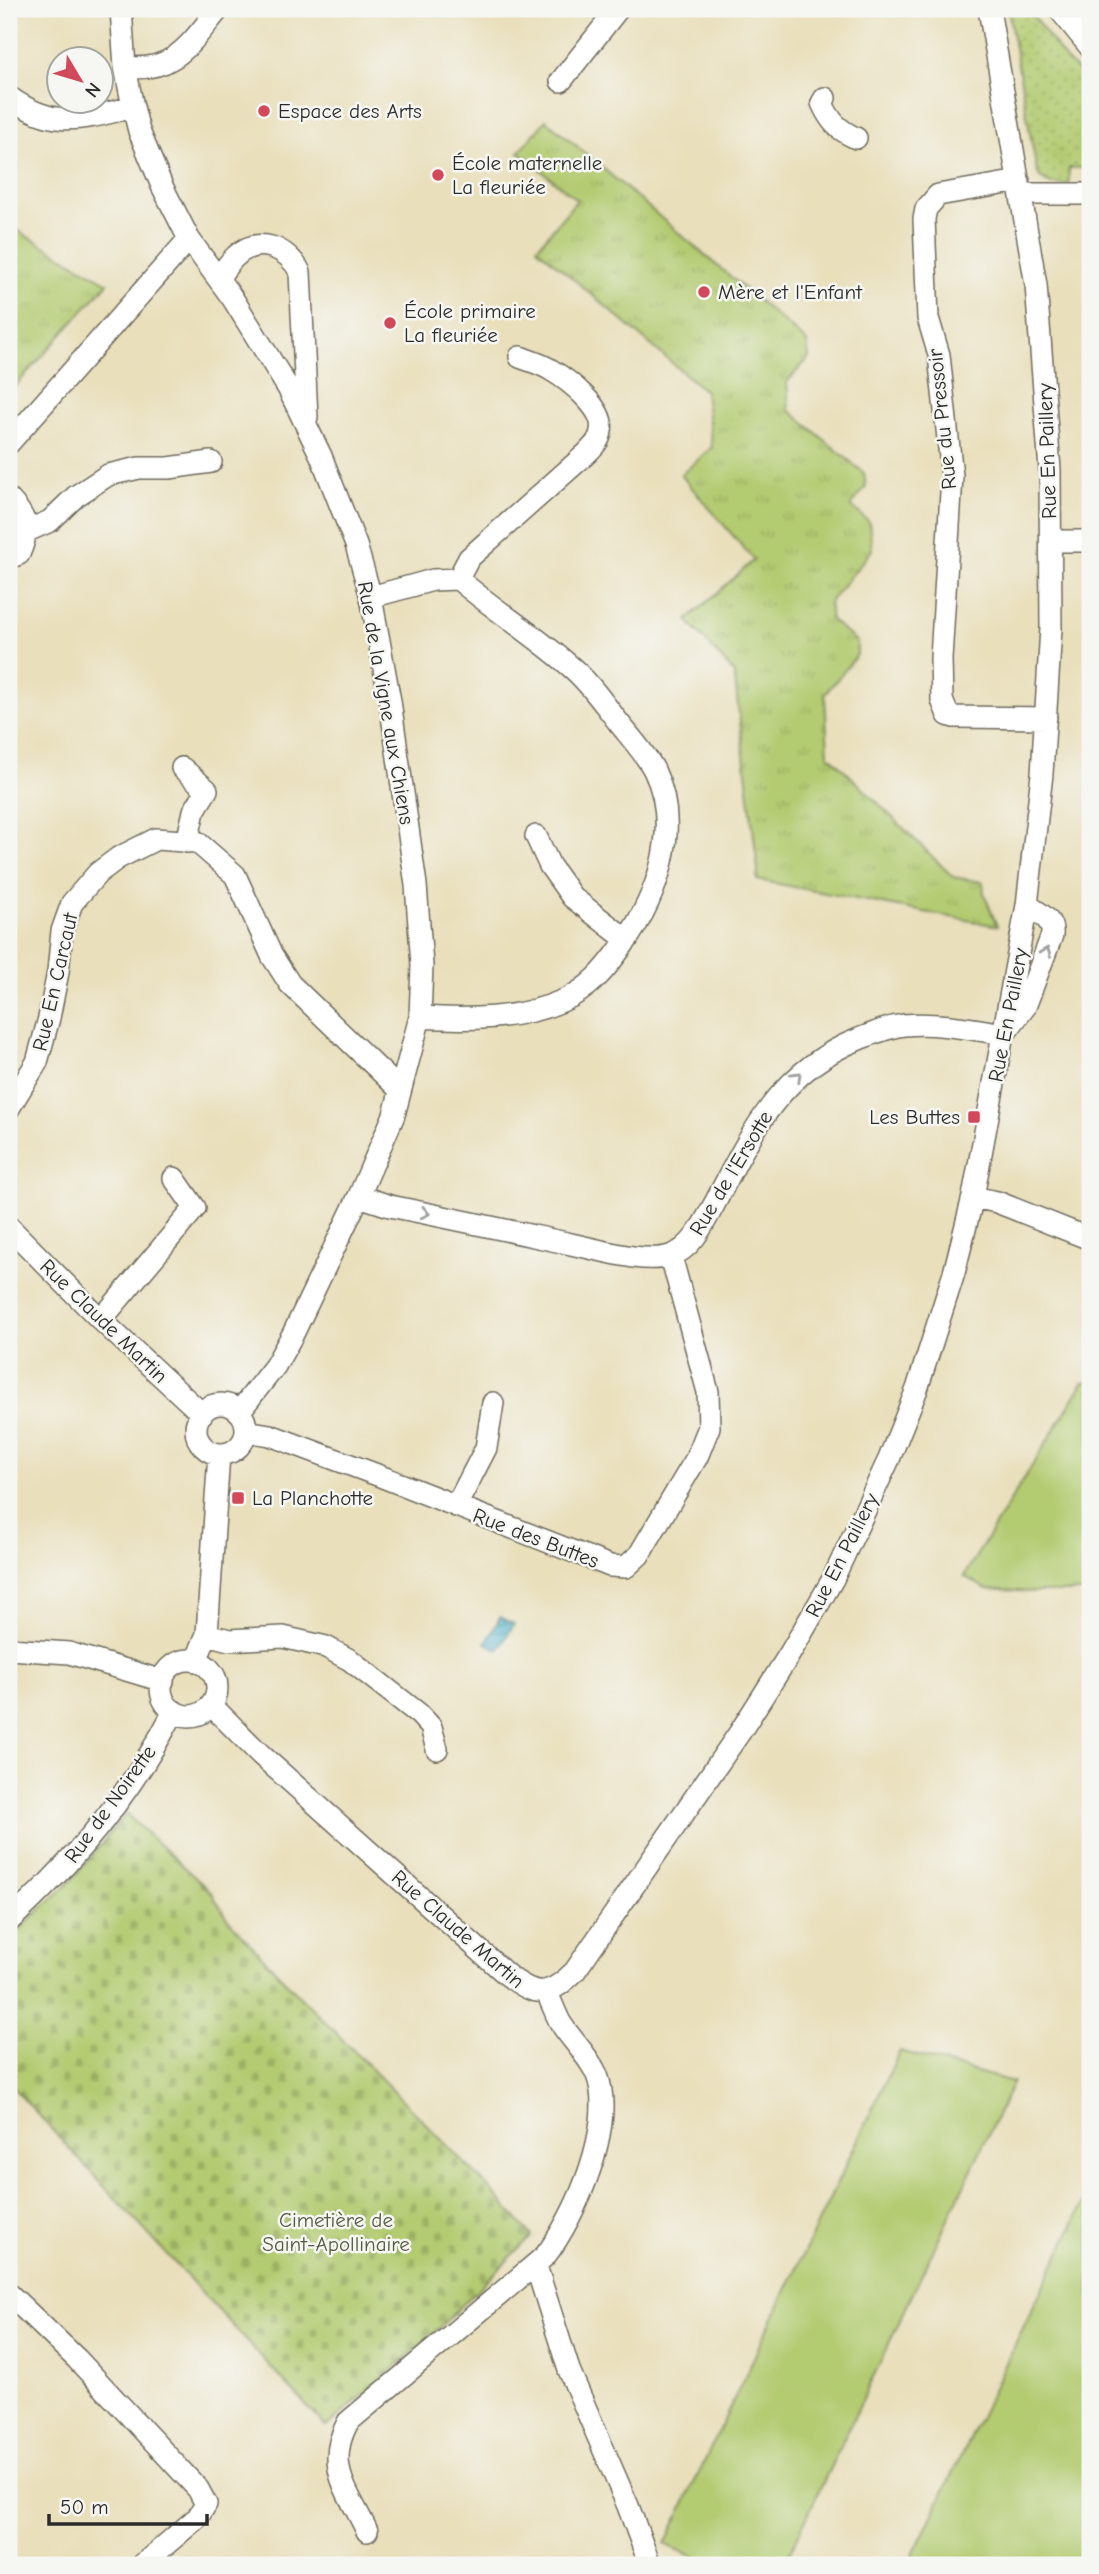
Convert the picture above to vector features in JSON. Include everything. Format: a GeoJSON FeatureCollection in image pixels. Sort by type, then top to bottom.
{"type":"FeatureCollection","features":[{"type":"Feature","properties":{"kind":"street","name":"Rue de la Vigne aux Chiens"},"geometry":{"type":"LineString","coordinates":[[121,9],[125,67],[139,131],[150,159],[189,239],[272,359],[308,426],[345,515],[371,597],[390,701],[416,885],[422,965],[420,1017],[394,1115],[359,1196],[293,1334],[242,1422]]}},
{"type":"Feature","properties":{"kind":"street"},"geometry":{"type":"LineString","coordinates":[[125,67],[151,68],[170,61],[219,9]]}},
{"type":"Feature","properties":{"kind":"street"},"geometry":{"type":"LineString","coordinates":[[561,81],[618,9]]}},
{"type":"Feature","properties":{"kind":"street","name":"Rue En Paillery"},"geometry":{"type":"LineString","coordinates":[[547,1992],[562,1984],[583,1960],[740,1732],[833,1579],[890,1459],[917,1389],[954,1273],[973,1197],[1027,905],[1046,718],[1051,628],[1051,541],[1044,368],[1036,285],[989,9]]}},
{"type":"Feature","properties":{"kind":"street"},"geometry":{"type":"LineString","coordinates":[[1059,9],[1090,47]]}},
{"type":"Feature","properties":{"kind":"street"},"geometry":{"type":"LineString","coordinates":[[9,97],[29,112],[58,120],[96,116],[133,107]]}},
{"type":"Feature","properties":{"kind":"street"},"geometry":{"type":"LineString","coordinates":[[825,98],[822,103],[827,115],[839,130],[856,138]]}},
{"type":"Feature","properties":{"kind":"street","name":"Rue du Pressoir"},"geometry":{"type":"LineString","coordinates":[[1046,718],[954,717],[944,710],[941,659],[951,476],[939,355],[928,318],[924,219],[926,209],[938,195],[1020,188],[1090,194]]}},
{"type":"Feature","properties":{"kind":"street"},"geometry":{"type":"LineString","coordinates":[[9,443],[189,239]]}},
{"type":"Feature","properties":{"kind":"street"},"geometry":{"type":"LineString","coordinates":[[218,278],[236,256],[253,246],[274,247],[295,260],[300,272],[308,426]]}},
{"type":"Feature","properties":{"kind":"street"},"geometry":{"type":"LineString","coordinates":[[458,579],[469,558],[586,454],[599,439],[601,432],[601,417],[583,395],[550,369],[520,357]]}},
{"type":"Feature","properties":{"kind":"street"},"geometry":{"type":"LineString","coordinates":[[27,531],[50,521],[76,496],[108,475],[139,468],[169,468],[211,462]]}},
{"type":"Feature","properties":{"kind":"street"},"geometry":{"type":"LineString","coordinates":[[9,499],[24,517],[27,531],[19,554],[9,558]]}},
{"type":"Feature","properties":{"kind":"street"},"geometry":{"type":"LineString","coordinates":[[1051,541],[1090,541]]}},
{"type":"Feature","properties":{"kind":"street"},"geometry":{"type":"LineString","coordinates":[[371,597],[433,580],[458,579],[581,677],[636,744],[654,771],[665,806],[666,841],[654,891],[627,940],[604,972],[594,981],[559,1002],[489,1018],[462,1020],[420,1017]]}},
{"type":"Feature","properties":{"kind":"street"},"geometry":{"type":"LineString","coordinates":[[182,768],[207,790],[194,811],[187,842]]}},
{"type":"Feature","properties":{"kind":"street"},"geometry":{"type":"LineString","coordinates":[[536,836],[550,866],[572,897],[627,940]]}},
{"type":"Feature","properties":{"kind":"street","name":"Rue En Carcaut"},"geometry":{"type":"LineString","coordinates":[[9,1108],[37,1062],[52,1006],[62,930],[72,903],[98,873],[118,858],[156,839],[197,842],[235,875],[272,956],[290,984],[400,1090]]}},
{"type":"Feature","properties":{"kind":"street","name":"Rue de l'Ersotte"},"geometry":{"type":"LineString","coordinates":[[671,1256],[688,1245],[703,1225],[771,1107],[795,1077],[809,1065],[842,1046],[895,1027],[928,1025],[1004,1034]]}},
{"type":"Feature","properties":{"kind":"street"},"geometry":{"type":"LineString","coordinates":[[102,1320],[195,1208],[174,1178]]}},
{"type":"Feature","properties":{"kind":"street"},"geometry":{"type":"LineString","coordinates":[[359,1196],[390,1206],[595,1249],[642,1257],[671,1256]]}},
{"type":"Feature","properties":{"kind":"street"},"geometry":{"type":"LineString","coordinates":[[973,1197],[997,1202],[1090,1239]]}},
{"type":"Feature","properties":{"kind":"street","name":"Rue Claude Martin"},"geometry":{"type":"LineString","coordinates":[[9,1227],[202,1414]]}},
{"type":"Feature","properties":{"kind":"street","name":"Rue des Buttes"},"geometry":{"type":"LineString","coordinates":[[242,1422],[610,1566],[626,1567],[633,1563],[697,1457],[709,1427],[708,1392],[671,1256]]}},
{"type":"Feature","properties":{"kind":"street"},"geometry":{"type":"LineString","coordinates":[[456,1506],[486,1448],[493,1403]]}},
{"type":"Feature","properties":{"kind":"street"},"geometry":{"type":"LineString","coordinates":[[224,1405],[242,1422],[244,1439],[234,1451],[219,1454],[205,1448],[197,1436],[198,1420],[208,1408],[224,1405]]}},
{"type":"Feature","properties":{"kind":"street"},"geometry":{"type":"LineString","coordinates":[[196,1661],[207,1634],[219,1454]]}},
{"type":"Feature","properties":{"kind":"street"},"geometry":{"type":"LineString","coordinates":[[207,1634],[229,1640],[283,1637],[332,1650],[419,1714],[431,1727],[437,1749]]}},
{"type":"Feature","properties":{"kind":"street"},"geometry":{"type":"LineString","coordinates":[[9,1649],[69,1653],[163,1681]]}},
{"type":"Feature","properties":{"kind":"street"},"geometry":{"type":"LineString","coordinates":[[196,1661],[205,1665],[215,1679],[217,1688],[211,1705],[198,1714],[181,1715],[173,1711],[163,1698],[163,1681],[166,1673],[179,1662],[196,1661]]}},
{"type":"Feature","properties":{"kind":"street","name":"Rue Claude Martin"},"geometry":{"type":"LineString","coordinates":[[211,1705],[261,1755],[506,1974],[526,1989],[547,1992],[560,2023],[592,2065],[600,2085],[602,2108],[594,2152],[558,2239],[536,2266],[348,2422],[336,2459],[341,2476],[368,2531]]}},
{"type":"Feature","properties":{"kind":"street","name":"Rue de Noirette"},"geometry":{"type":"LineString","coordinates":[[9,1921],[70,1861],[116,1804],[162,1733],[173,1711]]}},
{"type":"Feature","properties":{"kind":"street"},"geometry":{"type":"LineString","coordinates":[[536,2266],[569,2370],[628,2506],[650,2565]]}},
{"type":"Feature","properties":{"kind":"street"},"geometry":{"type":"LineString","coordinates":[[9,2294],[78,2358],[198,2488],[206,2504],[198,2518],[142,2565]]}},
{"type":"Feature","properties":{"kind":"green space"},"geometry":{"type":"Polygon","coordinates":[[[1008,9],[1028,9],[1066,60],[1090,82],[1090,168],[1069,168],[1069,184],[1050,184],[1037,172],[1008,9]]]}},
{"type":"Feature","properties":{"kind":"green space"},"geometry":{"type":"Polygon","coordinates":[[[546,120],[807,342],[809,358],[787,382],[789,410],[864,473],[866,487],[851,506],[869,522],[872,550],[829,603],[831,620],[857,642],[857,655],[825,694],[828,754],[953,877],[983,882],[984,893],[997,926],[757,880],[734,673],[687,620],[754,560],[681,475],[712,447],[705,391],[537,248],[577,200],[519,152],[546,120]]]}},
{"type":"Feature","properties":{"kind":"green space"},"geometry":{"type":"Polygon","coordinates":[[[15,229],[108,283],[11,391],[9,235],[15,229]]]}},
{"type":"Feature","properties":{"kind":"green space"},"geometry":{"type":"Polygon","coordinates":[[[1090,1381],[1090,1592],[986,1589],[964,1576],[1083,1383],[1090,1381]]]}},
{"type":"Feature","properties":{"kind":"green space","name":"Cimetière de Saint-Apollinaire"},"geometry":{"type":"Polygon","coordinates":[[[126,1814],[212,1893],[226,1917],[280,1976],[492,2191],[532,2236],[431,2336],[326,2427],[9,2083],[9,1938],[69,1883],[126,1814]]]}},
{"type":"Feature","properties":{"kind":"green space"},"geometry":{"type":"Polygon","coordinates":[[[900,2051],[1013,2082],[784,2565],[711,2565],[665,2544],[900,2051]]]}},
{"type":"Feature","properties":{"kind":"green space"},"geometry":{"type":"Polygon","coordinates":[[[1090,2190],[1090,2565],[908,2565],[1090,2190]]]}},
{"type":"Feature","properties":{"kind":"water"},"geometry":{"type":"Polygon","coordinates":[[[500,1617],[514,1624],[499,1650],[486,1643],[500,1617]]]}},
{"type":"Feature","properties":{"kind":"place","name":"Espace des Arts"},"geometry":{"type":"Point","coordinates":[264,111]}},
{"type":"Feature","properties":{"kind":"place","name":"École maternelle La fleuriée"},"geometry":{"type":"Point","coordinates":[438,175]}},
{"type":"Feature","properties":{"kind":"place","name":"Mère et l'Enfant"},"geometry":{"type":"Point","coordinates":[704,292]}},
{"type":"Feature","properties":{"kind":"place","name":"École primaire La fleuriée"},"geometry":{"type":"Point","coordinates":[390,323]}},
{"type":"Feature","properties":{"kind":"place","name":"Les Buttes"},"geometry":{"type":"Point","coordinates":[974,1117]}},
{"type":"Feature","properties":{"kind":"place","name":"La Planchotte"},"geometry":{"type":"Point","coordinates":[238,1498]}}]}
